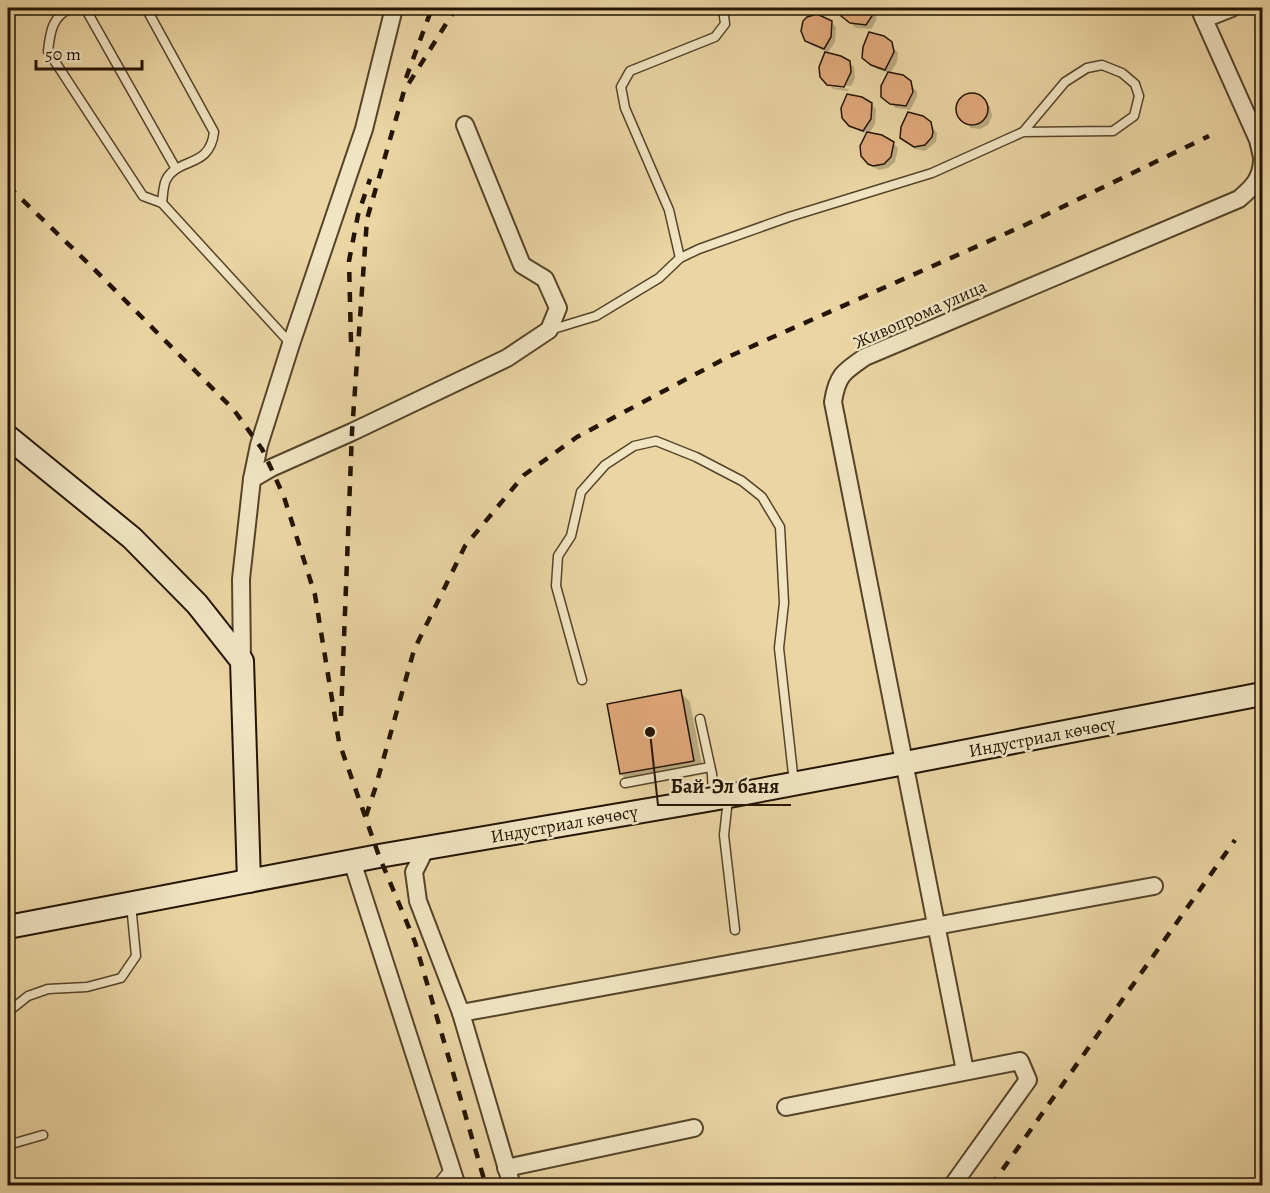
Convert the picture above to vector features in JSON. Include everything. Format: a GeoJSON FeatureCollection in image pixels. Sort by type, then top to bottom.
{"type":"FeatureCollection","features":[{"type":"Feature","properties":{"kind":"main road"},"geometry":{"type":"LineString","coordinates":[[8,437],[132,538],[197,604],[242,661],[249,880]]}},
{"type":"Feature","properties":{"kind":"main road","name":"Индустриал көчөсү"},"geometry":{"type":"LineString","coordinates":[[8,927],[352,861],[794,784],[1263,694]]}},
{"type":"Feature","properties":{"kind":"street"},"geometry":{"type":"LineString","coordinates":[[242,661],[241,579],[252,479],[259,446],[364,129],[394,8]]}},
{"type":"Feature","properties":{"kind":"street"},"geometry":{"type":"LineString","coordinates":[[1202,13],[1232,8]]}},
{"type":"Feature","properties":{"kind":"street","name":"Живопрома улица"},"geometry":{"type":"LineString","coordinates":[[965,1071],[833,402],[836,384],[847,369],[865,357],[1239,199],[1254,186],[1262,173],[1263,159],[1258,140],[1202,13]]}},
{"type":"Feature","properties":{"kind":"street"},"geometry":{"type":"LineString","coordinates":[[252,479],[507,358],[549,330],[558,308],[545,279],[522,265],[465,125]]}},
{"type":"Feature","properties":{"kind":"street"},"geometry":{"type":"LineString","coordinates":[[426,848],[414,872],[418,901],[461,1013],[512,1185]]}},
{"type":"Feature","properties":{"kind":"street"},"geometry":{"type":"LineString","coordinates":[[352,861],[457,1185]]}},
{"type":"Feature","properties":{"kind":"street"},"geometry":{"type":"LineString","coordinates":[[461,1013],[1154,886]]}},
{"type":"Feature","properties":{"kind":"street"},"geometry":{"type":"LineString","coordinates":[[786,1107],[1020,1061],[1028,1080],[952,1185]]}},
{"type":"Feature","properties":{"kind":"street"},"geometry":{"type":"LineString","coordinates":[[507,1168],[694,1128]]}},
{"type":"Feature","properties":{"kind":"lane"},"geometry":{"type":"LineString","coordinates":[[72,8],[66,10],[50,27],[48,51],[142,196],[162,203],[291,344]]}},
{"type":"Feature","properties":{"kind":"lane"},"geometry":{"type":"LineString","coordinates":[[85,8],[176,169]]}},
{"type":"Feature","properties":{"kind":"lane"},"geometry":{"type":"LineString","coordinates":[[146,8],[214,132],[213,144],[198,160],[176,169],[166,179],[162,203]]}},
{"type":"Feature","properties":{"kind":"lane"},"geometry":{"type":"LineString","coordinates":[[680,258],[669,210],[625,108],[621,87],[630,71],[715,37],[725,24],[723,8]]}},
{"type":"Feature","properties":{"kind":"lane"},"geometry":{"type":"LineString","coordinates":[[549,330],[596,316],[659,278],[680,258],[699,249],[789,217],[932,173],[1023,132],[1113,131],[1134,116],[1139,96],[1136,84],[1122,73],[1102,65],[1087,68],[1065,82],[1023,132]]}},
{"type":"Feature","properties":{"kind":"lane"},"geometry":{"type":"LineString","coordinates":[[582,680],[556,586],[558,556],[571,536],[581,492],[605,465],[633,446],[656,441],[696,457],[742,481],[762,497],[780,527],[784,603],[779,648],[794,784]]}},
{"type":"Feature","properties":{"kind":"lane"},"geometry":{"type":"LineString","coordinates":[[700,719],[710,767],[721,797],[735,930]]}},
{"type":"Feature","properties":{"kind":"lane"},"geometry":{"type":"LineString","coordinates":[[625,783],[710,767]]}},
{"type":"Feature","properties":{"kind":"lane"},"geometry":{"type":"LineString","coordinates":[[8,1012],[28,996],[48,989],[87,987],[121,978],[136,956],[131,903]]}},
{"type":"Feature","properties":{"kind":"lane"},"geometry":{"type":"LineString","coordinates":[[8,1144],[43,1135]]}},
{"type":"Feature","properties":{"kind":"lane"},"geometry":{"type":"LineString","coordinates":[[430,1185],[438,1183],[452,1166]]}},
{"type":"Feature","properties":{"kind":"building"},"geometry":{"type":"Polygon","coordinates":[[[842,8],[875,8],[866,25],[850,23],[841,16],[842,8]]]}},
{"type":"Feature","properties":{"kind":"building"},"geometry":{"type":"Polygon","coordinates":[[[817,14],[832,21],[831,37],[824,49],[805,41],[801,31],[803,21],[817,14]]]}},
{"type":"Feature","properties":{"kind":"building"},"geometry":{"type":"Polygon","coordinates":[[[869,32],[884,36],[892,42],[894,52],[885,70],[871,65],[862,58],[863,47],[869,32]]]}},
{"type":"Feature","properties":{"kind":"building"},"geometry":{"type":"Polygon","coordinates":[[[825,52],[850,61],[851,72],[844,87],[827,85],[820,77],[819,67],[825,52]]]}},
{"type":"Feature","properties":{"kind":"building"},"geometry":{"type":"Polygon","coordinates":[[[888,72],[903,75],[911,81],[913,92],[906,106],[890,104],[881,97],[881,86],[888,72]]]}},
{"type":"Feature","properties":{"kind":"building"},"geometry":{"type":"Polygon","coordinates":[[[972,93],[983,98],[988,109],[983,120],[972,125],[961,120],[956,109],[961,98],[972,93]]]}},
{"type":"Feature","properties":{"kind":"building"},"geometry":{"type":"Polygon","coordinates":[[[847,94],[862,97],[872,103],[871,119],[863,131],[849,126],[842,118],[841,108],[847,94]]]}},
{"type":"Feature","properties":{"kind":"building"},"geometry":{"type":"Polygon","coordinates":[[[908,112],[923,116],[931,122],[932,137],[925,145],[914,147],[900,138],[901,127],[908,112]]]}},
{"type":"Feature","properties":{"kind":"building"},"geometry":{"type":"Polygon","coordinates":[[[867,132],[882,135],[894,142],[891,157],[884,164],[873,166],[861,156],[860,146],[867,132]]]}},
{"type":"Feature","properties":{"kind":"building"},"geometry":{"type":"Polygon","coordinates":[[[681,690],[694,761],[620,774],[607,704],[681,690]]]}},
{"type":"Feature","properties":{"kind":"railway"},"geometry":{"type":"LineString","coordinates":[[406,78],[432,8]]}},
{"type":"Feature","properties":{"kind":"railway"},"geometry":{"type":"LineString","coordinates":[[341,716],[352,432],[367,219],[404,91],[456,8]]}},
{"type":"Feature","properties":{"kind":"railway"},"geometry":{"type":"LineString","coordinates":[[366,816],[414,650],[465,546],[524,475],[577,437],[728,357],[1025,225],[1209,136]]}},
{"type":"Feature","properties":{"kind":"railway"},"geometry":{"type":"LineString","coordinates":[[351,342],[349,261],[358,215],[370,179]]}},
{"type":"Feature","properties":{"kind":"railway"},"geometry":{"type":"LineString","coordinates":[[8,186],[234,410],[262,449],[284,497],[315,595],[339,742],[379,856],[415,942],[486,1186]]}},
{"type":"Feature","properties":{"kind":"railway"},"geometry":{"type":"LineString","coordinates":[[991,1186],[1235,840]]}},
{"type":"Feature","properties":{"kind":"place","name":"Бай-Эл баня"},"geometry":{"type":"Point","coordinates":[650,732]}}]}
